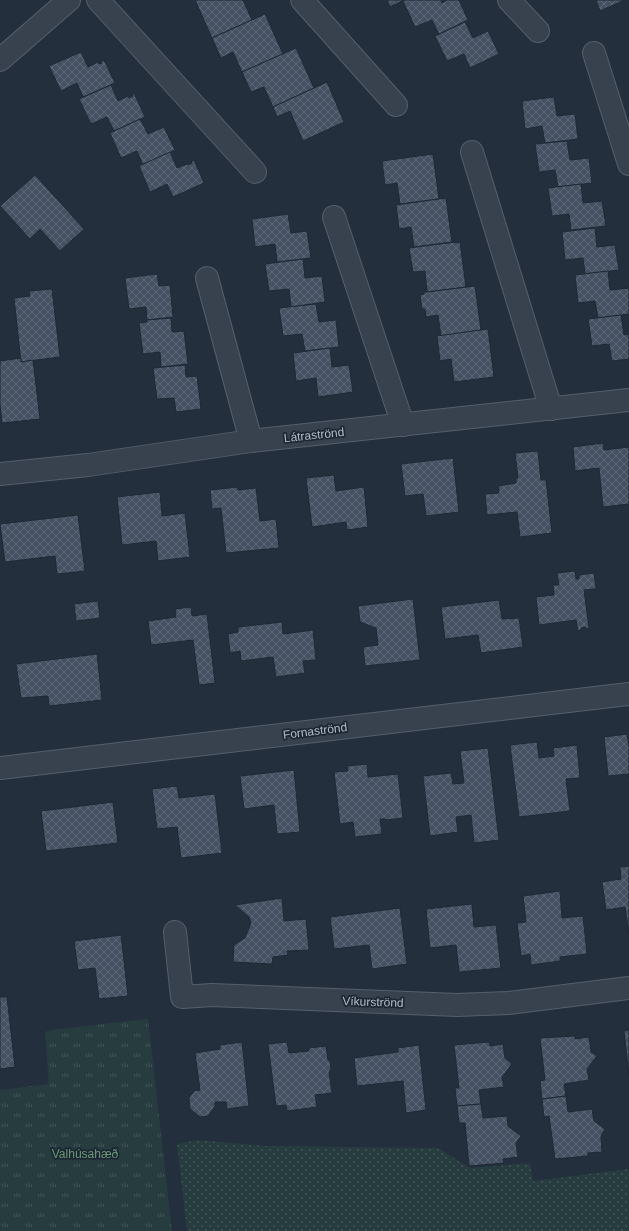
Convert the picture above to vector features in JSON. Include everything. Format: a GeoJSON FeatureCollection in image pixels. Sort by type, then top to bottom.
{"type":"FeatureCollection","features":[{"type":"Feature","properties":{"kind":"street"},"geometry":{"type":"LineString","coordinates":[[0,60],[69,0]]}},
{"type":"Feature","properties":{"kind":"street"},"geometry":{"type":"LineString","coordinates":[[98,0],[255,172]]}},
{"type":"Feature","properties":{"kind":"street"},"geometry":{"type":"LineString","coordinates":[[302,0],[396,105]]}},
{"type":"Feature","properties":{"kind":"street"},"geometry":{"type":"LineString","coordinates":[[509,0],[538,31]]}},
{"type":"Feature","properties":{"kind":"street"},"geometry":{"type":"LineString","coordinates":[[594,53],[629,164]]}},
{"type":"Feature","properties":{"kind":"street"},"geometry":{"type":"LineString","coordinates":[[472,152],[551,409]]}},
{"type":"Feature","properties":{"kind":"street"},"geometry":{"type":"LineString","coordinates":[[334,217],[403,425]]}},
{"type":"Feature","properties":{"kind":"street"},"geometry":{"type":"LineString","coordinates":[[207,278],[252,441]]}},
{"type":"Feature","properties":{"kind":"street","name":"Látraströnd"},"geometry":{"type":"LineString","coordinates":[[0,474],[88,465],[252,441],[629,400]]}},
{"type":"Feature","properties":{"kind":"street","name":"Fornaströnd"},"geometry":{"type":"LineString","coordinates":[[0,768],[629,694]]}},
{"type":"Feature","properties":{"kind":"street","name":"Víkurströnd"},"geometry":{"type":"LineString","coordinates":[[175,932],[182,997],[220,996],[457,1005],[508,1003],[629,988]]}},
{"type":"Feature","properties":{"kind":"green space","name":"Valhúsahæð"},"geometry":{"type":"Polygon","coordinates":[[[148,1019],[172,1231],[0,1231],[0,1090],[49,1084],[45,1032],[51,1030],[148,1019]]]}},
{"type":"Feature","properties":{"kind":"green space"},"geometry":{"type":"Polygon","coordinates":[[[197,1140],[264,1146],[438,1148],[470,1168],[530,1163],[533,1181],[629,1169],[629,1231],[187,1231],[177,1144],[197,1140]]]}},
{"type":"Feature","properties":{"kind":"building"},"geometry":{"type":"Polygon","coordinates":[[[195,0],[243,0],[252,20],[212,38],[195,0]]]}},
{"type":"Feature","properties":{"kind":"building"},"geometry":{"type":"Polygon","coordinates":[[[387,0],[404,0],[390,7],[387,0]]]}},
{"type":"Feature","properties":{"kind":"building"},"geometry":{"type":"Polygon","coordinates":[[[441,0],[442,3],[447,0],[459,0],[468,20],[439,34],[432,20],[415,27],[403,1],[441,0]]]}},
{"type":"Feature","properties":{"kind":"building"},"geometry":{"type":"Polygon","coordinates":[[[596,0],[625,0],[600,11],[596,0]]]}},
{"type":"Feature","properties":{"kind":"building"},"geometry":{"type":"Polygon","coordinates":[[[265,14],[283,54],[242,72],[233,52],[221,58],[212,38],[265,14]]]}},
{"type":"Feature","properties":{"kind":"building"},"geometry":{"type":"Polygon","coordinates":[[[465,22],[473,38],[488,31],[499,54],[470,68],[464,54],[447,61],[435,36],[465,22]]]}},
{"type":"Feature","properties":{"kind":"building"},"geometry":{"type":"Polygon","coordinates":[[[296,48],[314,88],[273,107],[264,87],[251,92],[242,72],[296,48]]]}},
{"type":"Feature","properties":{"kind":"building"},"geometry":{"type":"Polygon","coordinates":[[[81,52],[88,67],[98,62],[99,64],[102,63],[101,61],[104,60],[115,83],[83,97],[77,83],[61,91],[49,66],[81,52]]]}},
{"type":"Feature","properties":{"kind":"building"},"geometry":{"type":"Polygon","coordinates":[[[327,82],[344,122],[303,141],[290,111],[277,117],[273,107],[327,82]]]}},
{"type":"Feature","properties":{"kind":"building"},"geometry":{"type":"Polygon","coordinates":[[[111,85],[118,101],[128,96],[129,98],[133,96],[132,94],[134,93],[145,117],[114,131],[107,117],[91,124],[79,99],[111,85]]]}},
{"type":"Feature","properties":{"kind":"building"},"geometry":{"type":"Polygon","coordinates":[[[554,97],[557,116],[575,114],[578,139],[545,143],[542,126],[525,129],[522,101],[554,97]]]}},
{"type":"Feature","properties":{"kind":"building"},"geometry":{"type":"Polygon","coordinates":[[[140,119],[148,134],[164,127],[175,150],[143,165],[137,151],[121,158],[110,133],[140,119]]]}},
{"type":"Feature","properties":{"kind":"building"},"geometry":{"type":"Polygon","coordinates":[[[567,141],[570,160],[589,158],[592,183],[558,187],[555,170],[539,172],[535,144],[567,141]]]}},
{"type":"Feature","properties":{"kind":"building"},"geometry":{"type":"Polygon","coordinates":[[[170,152],[177,168],[187,164],[188,165],[194,160],[204,183],[173,197],[167,184],[150,192],[139,166],[170,152]]]}},
{"type":"Feature","properties":{"kind":"building"},"geometry":{"type":"Polygon","coordinates":[[[433,154],[439,199],[400,204],[397,183],[385,185],[382,161],[433,154]]]}},
{"type":"Feature","properties":{"kind":"building"},"geometry":{"type":"Polygon","coordinates":[[[35,175],[84,229],[60,251],[40,229],[30,239],[0,206],[35,175]]]}},
{"type":"Feature","properties":{"kind":"building"},"geometry":{"type":"Polygon","coordinates":[[[581,184],[583,203],[602,201],[606,226],[571,230],[569,214],[552,216],[548,188],[581,184]]]}},
{"type":"Feature","properties":{"kind":"building"},"geometry":{"type":"Polygon","coordinates":[[[446,198],[452,242],[414,247],[411,227],[399,229],[396,205],[446,198]]]}},
{"type":"Feature","properties":{"kind":"building"},"geometry":{"type":"Polygon","coordinates":[[[288,214],[291,233],[307,231],[311,258],[277,262],[275,244],[255,247],[252,219],[288,214]]]}},
{"type":"Feature","properties":{"kind":"building"},"geometry":{"type":"Polygon","coordinates":[[[595,228],[597,247],[615,245],[619,270],[585,274],[583,258],[565,260],[562,232],[595,228]]]}},
{"type":"Feature","properties":{"kind":"building"},"geometry":{"type":"Polygon","coordinates":[[[460,242],[466,287],[427,292],[425,271],[413,272],[409,248],[460,242]]]}},
{"type":"Feature","properties":{"kind":"building"},"geometry":{"type":"Polygon","coordinates":[[[303,259],[305,278],[322,276],[325,302],[291,307],[289,289],[269,291],[265,264],[303,259]]]}},
{"type":"Feature","properties":{"kind":"building"},"geometry":{"type":"Polygon","coordinates":[[[608,271],[610,290],[629,288],[629,314],[598,318],[595,301],[578,303],[575,275],[608,271]]]}},
{"type":"Feature","properties":{"kind":"building"},"geometry":{"type":"Polygon","coordinates":[[[157,274],[159,286],[170,285],[173,317],[147,320],[146,307],[129,309],[125,278],[157,274]]]}},
{"type":"Feature","properties":{"kind":"building"},"geometry":{"type":"Polygon","coordinates":[[[475,286],[481,330],[441,336],[438,315],[426,317],[425,309],[422,309],[420,295],[424,294],[424,292],[475,286]]]}},
{"type":"Feature","properties":{"kind":"building"},"geometry":{"type":"Polygon","coordinates":[[[52,289],[60,357],[21,362],[14,298],[30,296],[29,291],[52,289]]]}},
{"type":"Feature","properties":{"kind":"building"},"geometry":{"type":"Polygon","coordinates":[[[316,304],[319,322],[336,320],[339,347],[305,351],[302,334],[283,336],[279,308],[316,304]]]}},
{"type":"Feature","properties":{"kind":"building"},"geometry":{"type":"Polygon","coordinates":[[[621,315],[624,335],[629,334],[629,359],[612,361],[609,344],[592,346],[588,319],[621,315]]]}},
{"type":"Feature","properties":{"kind":"building"},"geometry":{"type":"Polygon","coordinates":[[[171,318],[172,332],[184,331],[188,364],[161,367],[160,352],[143,354],[139,323],[147,322],[147,320],[171,318]]]}},
{"type":"Feature","properties":{"kind":"building"},"geometry":{"type":"Polygon","coordinates":[[[488,329],[494,377],[454,382],[451,359],[440,361],[437,336],[488,329]]]}},
{"type":"Feature","properties":{"kind":"building"},"geometry":{"type":"Polygon","coordinates":[[[330,348],[332,367],[349,365],[353,392],[318,397],[316,378],[296,381],[293,353],[330,348]]]}},
{"type":"Feature","properties":{"kind":"building"},"geometry":{"type":"Polygon","coordinates":[[[21,358],[21,362],[33,360],[40,419],[2,423],[0,404],[0,361],[21,358]]]}},
{"type":"Feature","properties":{"kind":"building"},"geometry":{"type":"Polygon","coordinates":[[[185,365],[186,377],[197,376],[201,409],[176,412],[174,398],[157,399],[153,368],[185,365]]]}},
{"type":"Feature","properties":{"kind":"building"},"geometry":{"type":"Polygon","coordinates":[[[603,443],[604,450],[629,447],[629,504],[603,507],[599,468],[575,471],[573,447],[603,443]]]}},
{"type":"Feature","properties":{"kind":"building"},"geometry":{"type":"Polygon","coordinates":[[[538,451],[541,480],[546,480],[552,533],[520,537],[517,512],[487,515],[485,494],[499,493],[498,486],[516,483],[516,478],[518,478],[515,453],[538,451]]]}},
{"type":"Feature","properties":{"kind":"building"},"geometry":{"type":"Polygon","coordinates":[[[453,458],[459,512],[426,516],[423,494],[405,496],[401,464],[453,458]]]}},
{"type":"Feature","properties":{"kind":"building"},"geometry":{"type":"Polygon","coordinates":[[[334,475],[336,491],[364,487],[368,527],[347,530],[346,522],[312,527],[306,478],[334,475]]]}},
{"type":"Feature","properties":{"kind":"building"},"geometry":{"type":"Polygon","coordinates":[[[238,487],[238,490],[256,488],[260,521],[276,519],[279,548],[226,553],[221,508],[212,509],[210,490],[238,487]]]}},
{"type":"Feature","properties":{"kind":"building"},"geometry":{"type":"Polygon","coordinates":[[[160,492],[162,516],[185,513],[190,557],[158,561],[156,541],[122,545],[117,497],[160,492]]]}},
{"type":"Feature","properties":{"kind":"building"},"geometry":{"type":"Polygon","coordinates":[[[78,515],[85,571],[57,574],[55,556],[5,562],[0,524],[78,515]]]}},
{"type":"Feature","properties":{"kind":"building"},"geometry":{"type":"Polygon","coordinates":[[[575,571],[576,579],[579,579],[579,575],[594,573],[596,589],[584,590],[589,628],[581,628],[581,630],[578,631],[576,620],[539,625],[536,597],[554,595],[553,585],[559,585],[557,573],[575,571]]]}},
{"type":"Feature","properties":{"kind":"building"},"geometry":{"type":"Polygon","coordinates":[[[413,599],[420,660],[365,666],[363,647],[378,645],[376,628],[360,622],[358,606],[413,599]]]}},
{"type":"Feature","properties":{"kind":"building"},"geometry":{"type":"Polygon","coordinates":[[[499,600],[502,619],[519,618],[523,647],[481,653],[478,635],[445,639],[441,607],[499,600]]]}},
{"type":"Feature","properties":{"kind":"building"},"geometry":{"type":"Polygon","coordinates":[[[98,601],[100,618],[76,621],[74,604],[98,601]]]}},
{"type":"Feature","properties":{"kind":"building"},"geometry":{"type":"Polygon","coordinates":[[[191,607],[192,616],[207,614],[215,683],[199,685],[193,640],[151,645],[148,621],[176,617],[175,609],[191,607]]]}},
{"type":"Feature","properties":{"kind":"building"},"geometry":{"type":"Polygon","coordinates":[[[282,622],[283,634],[313,630],[316,660],[303,661],[305,673],[276,677],[273,657],[241,661],[240,651],[230,653],[228,634],[238,632],[238,627],[282,622]]]}},
{"type":"Feature","properties":{"kind":"building"},"geometry":{"type":"Polygon","coordinates":[[[97,654],[102,700],[49,706],[48,696],[21,698],[16,664],[97,654]]]}},
{"type":"Feature","properties":{"kind":"building"},"geometry":{"type":"Polygon","coordinates":[[[627,734],[629,746],[629,774],[608,776],[604,737],[627,734]]]}},
{"type":"Feature","properties":{"kind":"building"},"geometry":{"type":"Polygon","coordinates":[[[537,742],[539,758],[554,756],[553,748],[577,745],[580,778],[566,779],[570,811],[519,817],[510,745],[537,742]]]}},
{"type":"Feature","properties":{"kind":"building"},"geometry":{"type":"Polygon","coordinates":[[[488,748],[499,840],[474,843],[471,815],[456,817],[458,832],[430,836],[423,776],[451,773],[453,784],[464,783],[460,751],[488,748]]]}},
{"type":"Feature","properties":{"kind":"building"},"geometry":{"type":"Polygon","coordinates":[[[367,764],[368,777],[398,774],[403,818],[386,820],[380,819],[382,834],[355,837],[353,822],[340,824],[334,772],[348,771],[347,766],[367,764]]]}},
{"type":"Feature","properties":{"kind":"building"},"geometry":{"type":"Polygon","coordinates":[[[294,770],[300,832],[277,834],[274,805],[244,809],[240,776],[294,770]]]}},
{"type":"Feature","properties":{"kind":"building"},"geometry":{"type":"Polygon","coordinates":[[[177,786],[179,798],[215,794],[222,853],[181,858],[177,827],[157,829],[152,789],[177,786]]]}},
{"type":"Feature","properties":{"kind":"building"},"geometry":{"type":"Polygon","coordinates":[[[113,802],[118,843],[46,851],[41,811],[113,802]]]}},
{"type":"Feature","properties":{"kind":"building"},"geometry":{"type":"Polygon","coordinates":[[[629,866],[629,935],[625,907],[606,910],[602,882],[621,879],[620,867],[629,866]]]}},
{"type":"Feature","properties":{"kind":"building"},"geometry":{"type":"Polygon","coordinates":[[[560,891],[562,918],[583,916],[587,954],[560,957],[560,961],[531,965],[530,954],[521,956],[517,923],[526,922],[523,896],[560,891]]]}},
{"type":"Feature","properties":{"kind":"building"},"geometry":{"type":"Polygon","coordinates":[[[282,898],[284,921],[306,919],[309,950],[287,951],[288,955],[273,957],[272,964],[233,962],[234,945],[245,938],[251,923],[249,917],[235,905],[282,898]]]}},
{"type":"Feature","properties":{"kind":"building"},"geometry":{"type":"Polygon","coordinates":[[[472,904],[474,927],[496,925],[501,968],[459,972],[456,945],[430,948],[426,909],[472,904]]]}},
{"type":"Feature","properties":{"kind":"building"},"geometry":{"type":"Polygon","coordinates":[[[400,908],[407,964],[372,969],[369,945],[334,949],[330,917],[400,908]]]}},
{"type":"Feature","properties":{"kind":"building"},"geometry":{"type":"Polygon","coordinates":[[[121,935],[128,996],[99,999],[95,968],[78,970],[74,941],[121,935]]]}},
{"type":"Feature","properties":{"kind":"building"},"geometry":{"type":"Polygon","coordinates":[[[0,997],[7,997],[15,1067],[0,1069],[0,997]]]}},
{"type":"Feature","properties":{"kind":"building"},"geometry":{"type":"Polygon","coordinates":[[[629,1030],[629,1076],[624,1031],[629,1030]]]}},
{"type":"Feature","properties":{"kind":"building"},"geometry":{"type":"Polygon","coordinates":[[[575,1036],[575,1039],[589,1037],[591,1052],[597,1056],[587,1069],[589,1080],[564,1084],[566,1096],[542,1099],[540,1081],[545,1080],[540,1038],[575,1036]]]}},
{"type":"Feature","properties":{"kind":"building"},"geometry":{"type":"Polygon","coordinates":[[[242,1042],[249,1106],[227,1109],[226,1102],[215,1102],[215,1106],[208,1116],[200,1117],[190,1109],[189,1098],[194,1091],[200,1090],[195,1053],[220,1049],[220,1045],[242,1042]]]}},
{"type":"Feature","properties":{"kind":"building"},"geometry":{"type":"Polygon","coordinates":[[[287,1042],[289,1053],[309,1051],[309,1048],[326,1046],[328,1060],[330,1061],[331,1069],[329,1072],[332,1093],[315,1095],[317,1107],[287,1111],[286,1105],[276,1106],[268,1044],[287,1042]]]}},
{"type":"Feature","properties":{"kind":"building"},"geometry":{"type":"Polygon","coordinates":[[[489,1042],[490,1046],[503,1044],[505,1058],[512,1064],[502,1077],[504,1087],[479,1090],[481,1104],[457,1106],[455,1088],[459,1088],[454,1045],[489,1042]]]}},
{"type":"Feature","properties":{"kind":"building"},"geometry":{"type":"Polygon","coordinates":[[[419,1045],[426,1110],[406,1113],[403,1081],[357,1086],[354,1058],[398,1052],[398,1048],[419,1045]]]}},
{"type":"Feature","properties":{"kind":"building"},"geometry":{"type":"Polygon","coordinates":[[[566,1096],[568,1112],[592,1109],[594,1121],[605,1129],[601,1136],[602,1152],[588,1153],[588,1156],[555,1159],[549,1116],[544,1117],[542,1099],[566,1096]]]}},
{"type":"Feature","properties":{"kind":"building"},"geometry":{"type":"Polygon","coordinates":[[[481,1104],[483,1118],[507,1116],[508,1126],[521,1136],[516,1143],[518,1157],[503,1159],[504,1163],[469,1166],[465,1123],[459,1123],[457,1106],[481,1104]]]}}]}
